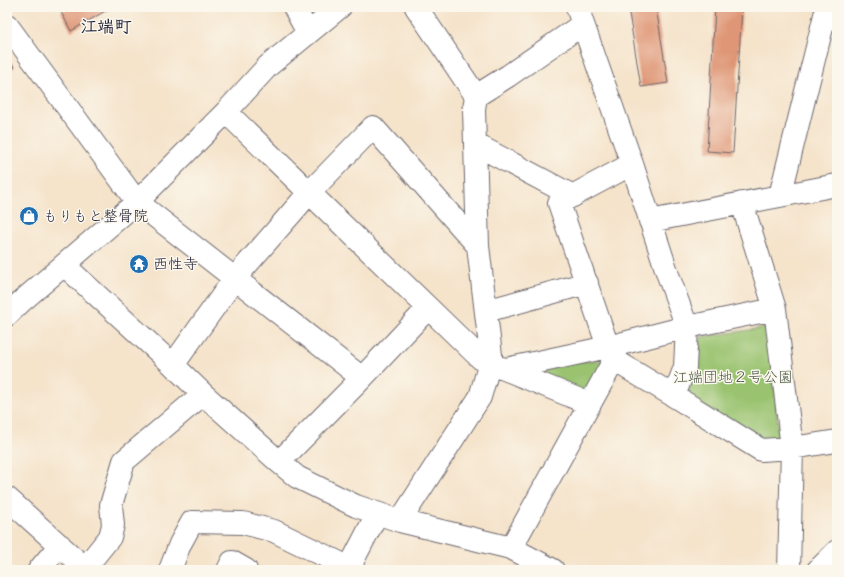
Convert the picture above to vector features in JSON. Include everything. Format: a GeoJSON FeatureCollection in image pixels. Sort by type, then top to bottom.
{"type":"FeatureCollection","features":[{"type":"Feature","properties":{"kind":"street"},"geometry":{"type":"LineString","coordinates":[[294,7],[308,33]]}},
{"type":"Feature","properties":{"kind":"street"},"geometry":{"type":"LineString","coordinates":[[7,315],[137,202],[226,112],[268,66],[340,7]]}},
{"type":"Feature","properties":{"kind":"street"},"geometry":{"type":"LineString","coordinates":[[416,7],[476,96],[474,109],[478,246],[491,355],[496,367]]}},
{"type":"Feature","properties":{"kind":"street"},"geometry":{"type":"LineString","coordinates":[[780,196],[826,7]]}},
{"type":"Feature","properties":{"kind":"street"},"geometry":{"type":"LineString","coordinates":[[476,96],[508,76],[580,15],[687,327],[685,367],[674,396]]}},
{"type":"Feature","properties":{"kind":"street"},"geometry":{"type":"LineString","coordinates":[[7,25],[137,202],[362,378]]}},
{"type":"Feature","properties":{"kind":"street"},"geometry":{"type":"LineString","coordinates":[[226,112],[428,308],[496,367],[590,404]]}},
{"type":"Feature","properties":{"kind":"street"},"geometry":{"type":"LineString","coordinates":[[173,365],[235,278],[309,193],[373,127],[478,246]]}},
{"type":"Feature","properties":{"kind":"street"},"geometry":{"type":"LineString","coordinates":[[475,144],[573,196]]}},
{"type":"Feature","properties":{"kind":"street"},"geometry":{"type":"LineString","coordinates":[[632,164],[559,203],[611,353],[674,396],[761,450],[792,448],[837,441]]}},
{"type":"Feature","properties":{"kind":"street"},"geometry":{"type":"LineString","coordinates":[[650,221],[837,185]]}},
{"type":"Feature","properties":{"kind":"street"},"geometry":{"type":"LineString","coordinates":[[742,203],[775,309],[792,448],[788,570]]}},
{"type":"Feature","properties":{"kind":"street"},"geometry":{"type":"LineString","coordinates":[[64,265],[203,394],[297,477],[356,506],[378,514],[400,521],[511,548],[553,570]]}},
{"type":"Feature","properties":{"kind":"street"},"geometry":{"type":"LineString","coordinates":[[486,311],[587,283]]}},
{"type":"Feature","properties":{"kind":"street"},"geometry":{"type":"LineString","coordinates":[[279,462],[362,378],[428,308]]}},
{"type":"Feature","properties":{"kind":"street"},"geometry":{"type":"LineString","coordinates":[[496,367],[506,369],[611,353],[687,327],[775,309]]}},
{"type":"Feature","properties":{"kind":"street"},"geometry":{"type":"LineString","coordinates":[[511,548],[590,404],[611,353]]}},
{"type":"Feature","properties":{"kind":"street"},"geometry":{"type":"LineString","coordinates":[[400,521],[480,397],[496,367]]}},
{"type":"Feature","properties":{"kind":"street"},"geometry":{"type":"LineString","coordinates":[[7,498],[86,569],[110,537],[112,525],[111,505],[124,461],[203,394]]}},
{"type":"Feature","properties":{"kind":"street"},"geometry":{"type":"LineString","coordinates":[[170,570],[180,544],[192,522],[243,523],[274,531],[350,569],[378,514]]}},
{"type":"Feature","properties":{"kind":"street"},"geometry":{"type":"LineString","coordinates":[[39,570],[60,545]]}},
{"type":"Feature","properties":{"kind":"street"},"geometry":{"type":"LineString","coordinates":[[818,570],[837,551]]}},
{"type":"Feature","properties":{"kind":"street"},"geometry":{"type":"LineString","coordinates":[[228,570],[232,562],[246,570]]}},
{"type":"Feature","properties":{"kind":"green space","name":"江端団地２号公園"},"geometry":{"type":"Polygon","coordinates":[[[770,327],[779,440],[757,437],[687,396],[701,337],[770,327]]]}},
{"type":"Feature","properties":{"kind":"green space"},"geometry":{"type":"Polygon","coordinates":[[[564,361],[606,361],[586,393],[518,369],[564,361]]]}},
{"type":"Feature","properties":{"kind":"building"},"geometry":{"type":"Polygon","coordinates":[[[70,7],[112,7],[71,31],[61,12],[70,7]]]}},
{"type":"Feature","properties":{"kind":"building"},"geometry":{"type":"Polygon","coordinates":[[[628,7],[656,7],[668,83],[641,87],[628,7]]]}},
{"type":"Feature","properties":{"kind":"building"},"geometry":{"type":"Polygon","coordinates":[[[715,7],[742,7],[733,153],[707,151],[715,7]]]}},
{"type":"Feature","properties":{"kind":"building"},"geometry":{"type":"Polygon","coordinates":[[[7,58],[15,67],[7,73],[7,58]]]}},
{"type":"Feature","properties":{"kind":"place","name":"もりもと整骨院"},"geometry":{"type":"Point","coordinates":[29,216]}},
{"type":"Feature","properties":{"kind":"place","name":"西性寺"},"geometry":{"type":"Point","coordinates":[139,264]}},
{"type":"Feature","properties":{"kind":"district","name":"江端町"},"geometry":{"type":"Point","coordinates":[106,26]}}]}
